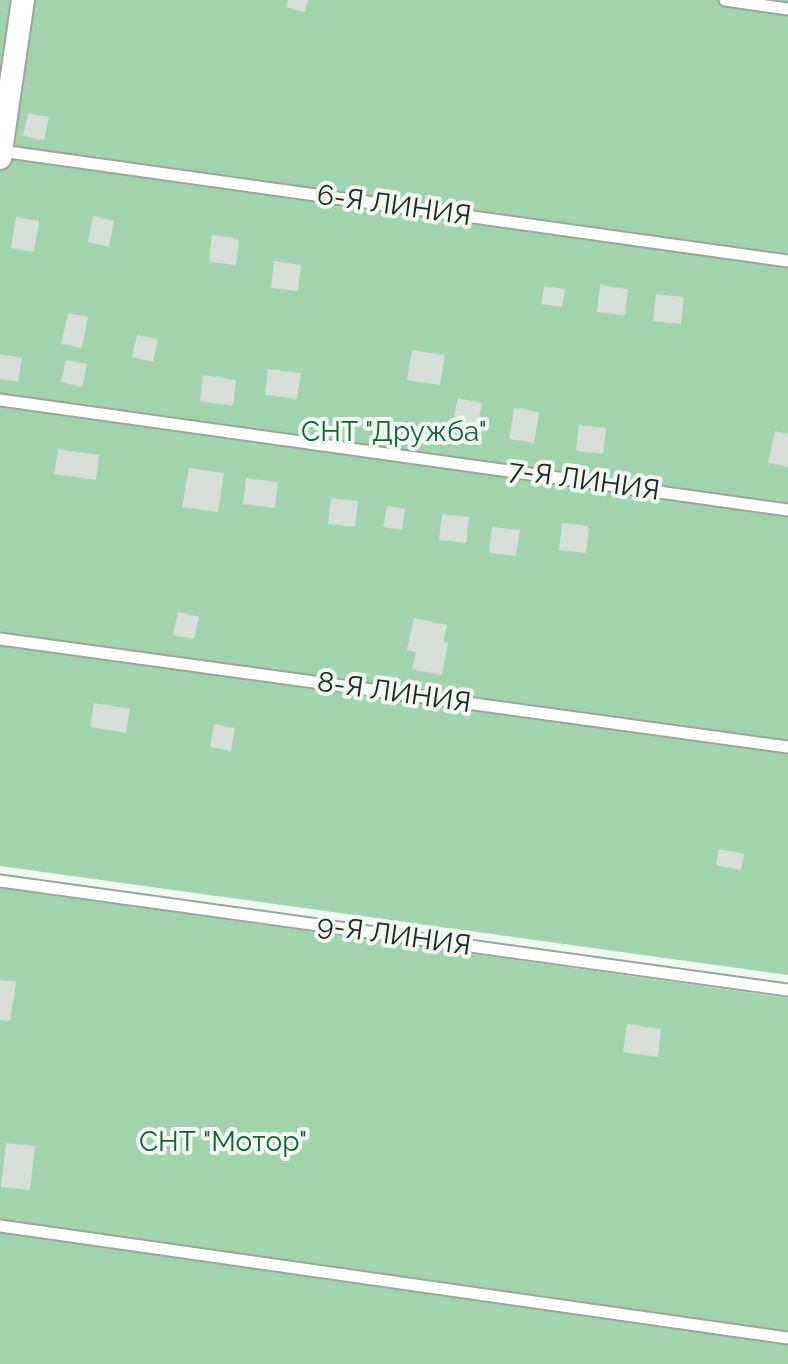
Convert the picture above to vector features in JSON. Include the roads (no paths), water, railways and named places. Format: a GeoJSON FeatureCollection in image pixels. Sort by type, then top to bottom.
{"type":"FeatureCollection","features":[{"type":"Feature","properties":{"kind":"street"},"geometry":{"type":"LineString","coordinates":[[0,158],[23,0]]}},
{"type":"Feature","properties":{"kind":"lane"},"geometry":{"type":"LineString","coordinates":[[725,0],[788,9]]}},
{"type":"Feature","properties":{"kind":"lane","name":"6-Я ЛИНИЯ"},"geometry":{"type":"LineString","coordinates":[[0,151],[788,261]]}},
{"type":"Feature","properties":{"kind":"lane","name":"7-Я ЛИНИЯ"},"geometry":{"type":"LineString","coordinates":[[0,400],[788,510]]}},
{"type":"Feature","properties":{"kind":"lane","name":"8-Я ЛИНИЯ"},"geometry":{"type":"LineString","coordinates":[[0,639],[788,747]]}},
{"type":"Feature","properties":{"kind":"lane","name":"9-Я ЛИНИЯ"},"geometry":{"type":"LineString","coordinates":[[0,881],[788,990]]}},
{"type":"Feature","properties":{"kind":"lane"},"geometry":{"type":"LineString","coordinates":[[0,1226],[788,1338]]}},
{"type":"Feature","properties":{"kind":"park label","name":"СНТ \"Дружба\""},"geometry":{"type":"Point","coordinates":[394,433]}},
{"type":"Feature","properties":{"kind":"park label","name":"СНТ \"Мотор\""},"geometry":{"type":"Point","coordinates":[223,1143]}}]}
